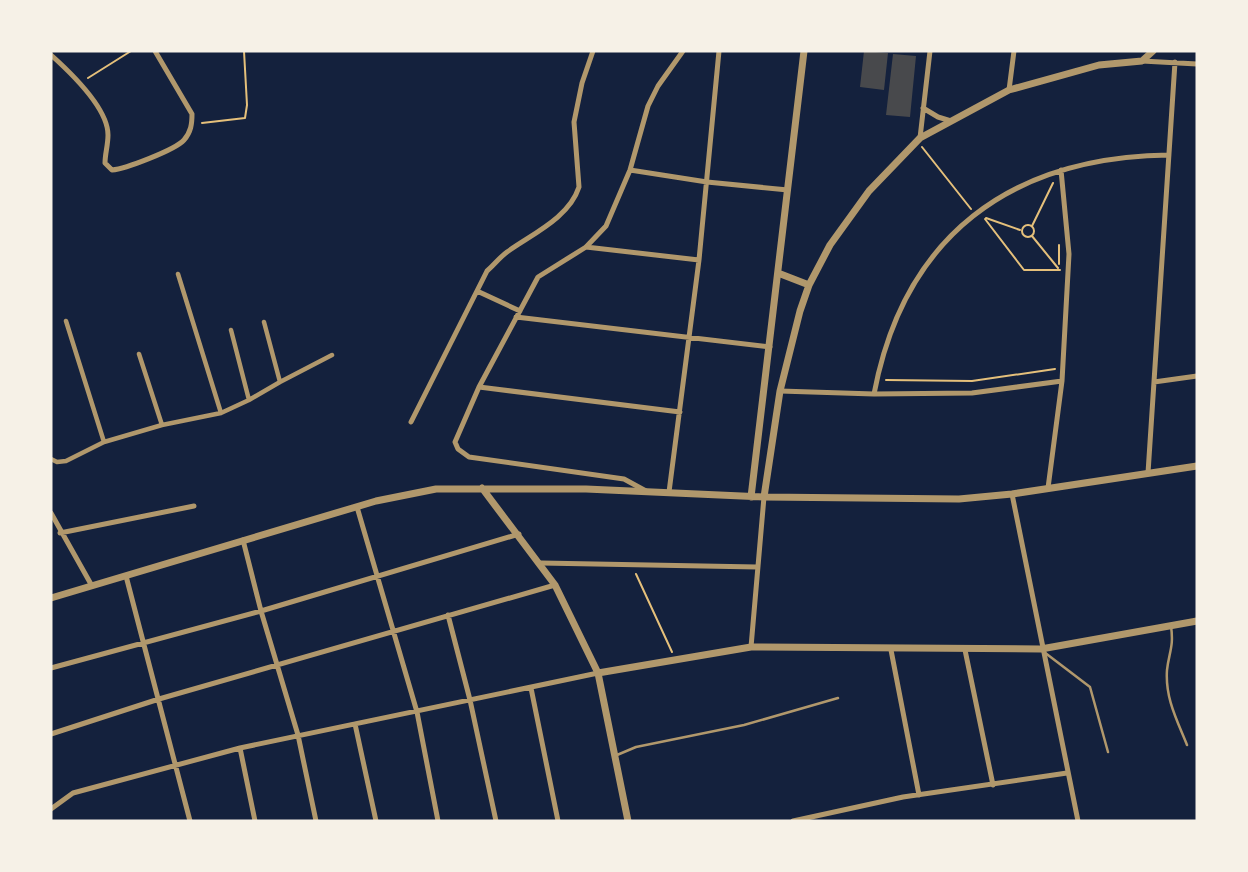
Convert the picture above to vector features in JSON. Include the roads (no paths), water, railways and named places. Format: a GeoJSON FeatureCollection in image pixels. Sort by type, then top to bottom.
{"type":"FeatureCollection","features":[{"type":"Feature","properties":{"kind":"street"},"geometry":{"type":"LineString","coordinates":[[51,55],[81,83],[106,122],[108,135],[105,163],[112,170],[125,169],[183,141],[192,125],[192,114],[155,51]]}},
{"type":"Feature","properties":{"kind":"street"},"geometry":{"type":"LineString","coordinates":[[411,422],[487,271],[572,203],[576,195],[579,187],[575,122],[582,83],[593,51]]}},
{"type":"Feature","properties":{"kind":"street"},"geometry":{"type":"LineString","coordinates":[[646,491],[624,479],[469,457],[462,454],[455,442],[479,387],[538,277],[586,247],[606,226],[630,170],[648,106],[658,86],[683,51]]}},
{"type":"Feature","properties":{"kind":"street"},"geometry":{"type":"LineString","coordinates":[[669,492],[699,260],[719,51]]}},
{"type":"Feature","properties":{"kind":"street"},"geometry":{"type":"LineString","coordinates":[[751,497],[804,51]]}},
{"type":"Feature","properties":{"kind":"street"},"geometry":{"type":"LineString","coordinates":[[918,140],[930,51]]}},
{"type":"Feature","properties":{"kind":"street"},"geometry":{"type":"LineString","coordinates":[[1009,90],[1014,51]]}},
{"type":"Feature","properties":{"kind":"street"},"geometry":{"type":"LineString","coordinates":[[1142,61],[1145,51]]}},
{"type":"Feature","properties":{"kind":"street"},"geometry":{"type":"LineString","coordinates":[[1142,61],[1153,51]]}},
{"type":"Feature","properties":{"kind":"street"},"geometry":{"type":"LineString","coordinates":[[751,647],[764,497],[780,391],[800,311],[809,285],[830,245],[869,191],[918,140],[1009,90],[1099,65],[1142,61],[1197,64]]}},
{"type":"Feature","properties":{"kind":"street"},"geometry":{"type":"LineString","coordinates":[[1148,474],[1175,62]]}},
{"type":"Feature","properties":{"kind":"street"},"geometry":{"type":"LineString","coordinates":[[923,108],[951,121]]}},
{"type":"Feature","properties":{"kind":"street"},"geometry":{"type":"LineString","coordinates":[[874,394],[881,359],[906,296],[932,258],[975,214],[1000,197],[1061,170],[1096,160],[1169,155]]}},
{"type":"Feature","properties":{"kind":"street"},"geometry":{"type":"LineString","coordinates":[[630,170],[707,182],[788,190]]}},
{"type":"Feature","properties":{"kind":"street"},"geometry":{"type":"LineString","coordinates":[[1048,488],[1062,381],[1069,254],[1061,170]]}},
{"type":"Feature","properties":{"kind":"street"},"geometry":{"type":"LineString","coordinates":[[586,247],[699,260]]}},
{"type":"Feature","properties":{"kind":"street"},"geometry":{"type":"LineString","coordinates":[[778,273],[809,285]]}},
{"type":"Feature","properties":{"kind":"street"},"geometry":{"type":"LineString","coordinates":[[178,274],[221,413]]}},
{"type":"Feature","properties":{"kind":"street"},"geometry":{"type":"LineString","coordinates":[[477,291],[518,314],[689,339],[770,347]]}},
{"type":"Feature","properties":{"kind":"street"},"geometry":{"type":"LineString","coordinates":[[66,321],[104,442]]}},
{"type":"Feature","properties":{"kind":"street"},"geometry":{"type":"LineString","coordinates":[[264,322],[279,382]]}},
{"type":"Feature","properties":{"kind":"street"},"geometry":{"type":"LineString","coordinates":[[231,330],[249,400]]}},
{"type":"Feature","properties":{"kind":"street"},"geometry":{"type":"LineString","coordinates":[[139,354],[162,425]]}},
{"type":"Feature","properties":{"kind":"street"},"geometry":{"type":"LineString","coordinates":[[51,459],[57,462],[66,461],[104,442],[162,425],[221,413],[332,355]]}},
{"type":"Feature","properties":{"kind":"street"},"geometry":{"type":"LineString","coordinates":[[1154,382],[1197,376]]}},
{"type":"Feature","properties":{"kind":"street"},"geometry":{"type":"LineString","coordinates":[[780,391],[972,393],[1062,381]]}},
{"type":"Feature","properties":{"kind":"street"},"geometry":{"type":"LineString","coordinates":[[479,387],[680,412]]}},
{"type":"Feature","properties":{"kind":"street"},"geometry":{"type":"LineString","coordinates":[[51,598],[243,540],[422,491],[482,488],[646,491],[751,497],[960,499],[1012,494],[1197,466]]}},
{"type":"Feature","properties":{"kind":"street"},"geometry":{"type":"LineString","coordinates":[[482,488],[555,584],[598,673],[628,821]]}},
{"type":"Feature","properties":{"kind":"street"},"geometry":{"type":"LineString","coordinates":[[1012,494],[1041,649],[1078,821]]}},
{"type":"Feature","properties":{"kind":"street"},"geometry":{"type":"LineString","coordinates":[[60,533],[194,506]]}},
{"type":"Feature","properties":{"kind":"street"},"geometry":{"type":"LineString","coordinates":[[357,508],[417,712],[438,821]]}},
{"type":"Feature","properties":{"kind":"street"},"geometry":{"type":"LineString","coordinates":[[51,513],[92,586]]}},
{"type":"Feature","properties":{"kind":"street"},"geometry":{"type":"LineString","coordinates":[[51,668],[261,611],[519,534]]}},
{"type":"Feature","properties":{"kind":"street"},"geometry":{"type":"LineString","coordinates":[[243,540],[298,735],[316,821]]}},
{"type":"Feature","properties":{"kind":"street"},"geometry":{"type":"LineString","coordinates":[[541,564],[757,567]]}},
{"type":"Feature","properties":{"kind":"street"},"geometry":{"type":"LineString","coordinates":[[126,576],[190,821]]}},
{"type":"Feature","properties":{"kind":"street"},"geometry":{"type":"LineString","coordinates":[[51,734],[159,699],[555,584]]}},
{"type":"Feature","properties":{"kind":"street"},"geometry":{"type":"LineString","coordinates":[[448,615],[470,700],[496,821]]}},
{"type":"Feature","properties":{"kind":"street"},"geometry":{"type":"LineString","coordinates":[[52,806],[73,793],[240,748],[598,673],[751,647],[1041,649],[1197,621]]}},
{"type":"Feature","properties":{"kind":"street"},"geometry":{"type":"LineString","coordinates":[[891,650],[919,795]]}},
{"type":"Feature","properties":{"kind":"street"},"geometry":{"type":"LineString","coordinates":[[965,650],[993,785]]}},
{"type":"Feature","properties":{"kind":"street"},"geometry":{"type":"LineString","coordinates":[[531,688],[558,821]]}},
{"type":"Feature","properties":{"kind":"street"},"geometry":{"type":"LineString","coordinates":[[355,724],[376,821]]}},
{"type":"Feature","properties":{"kind":"street"},"geometry":{"type":"LineString","coordinates":[[240,748],[256,821]]}},
{"type":"Feature","properties":{"kind":"street"},"geometry":{"type":"LineString","coordinates":[[793,821],[919,795],[1068,773]]}},
{"type":"Feature","properties":{"kind":"lane"},"geometry":{"type":"LineString","coordinates":[[1171,626],[1173,641],[1167,668],[1167,696],[1187,745]]}},
{"type":"Feature","properties":{"kind":"lane"},"geometry":{"type":"LineString","coordinates":[[1041,649],[1090,687],[1108,752]]}},
{"type":"Feature","properties":{"kind":"lane"},"geometry":{"type":"LineString","coordinates":[[614,756],[636,747],[744,725],[838,698]]}}]}
